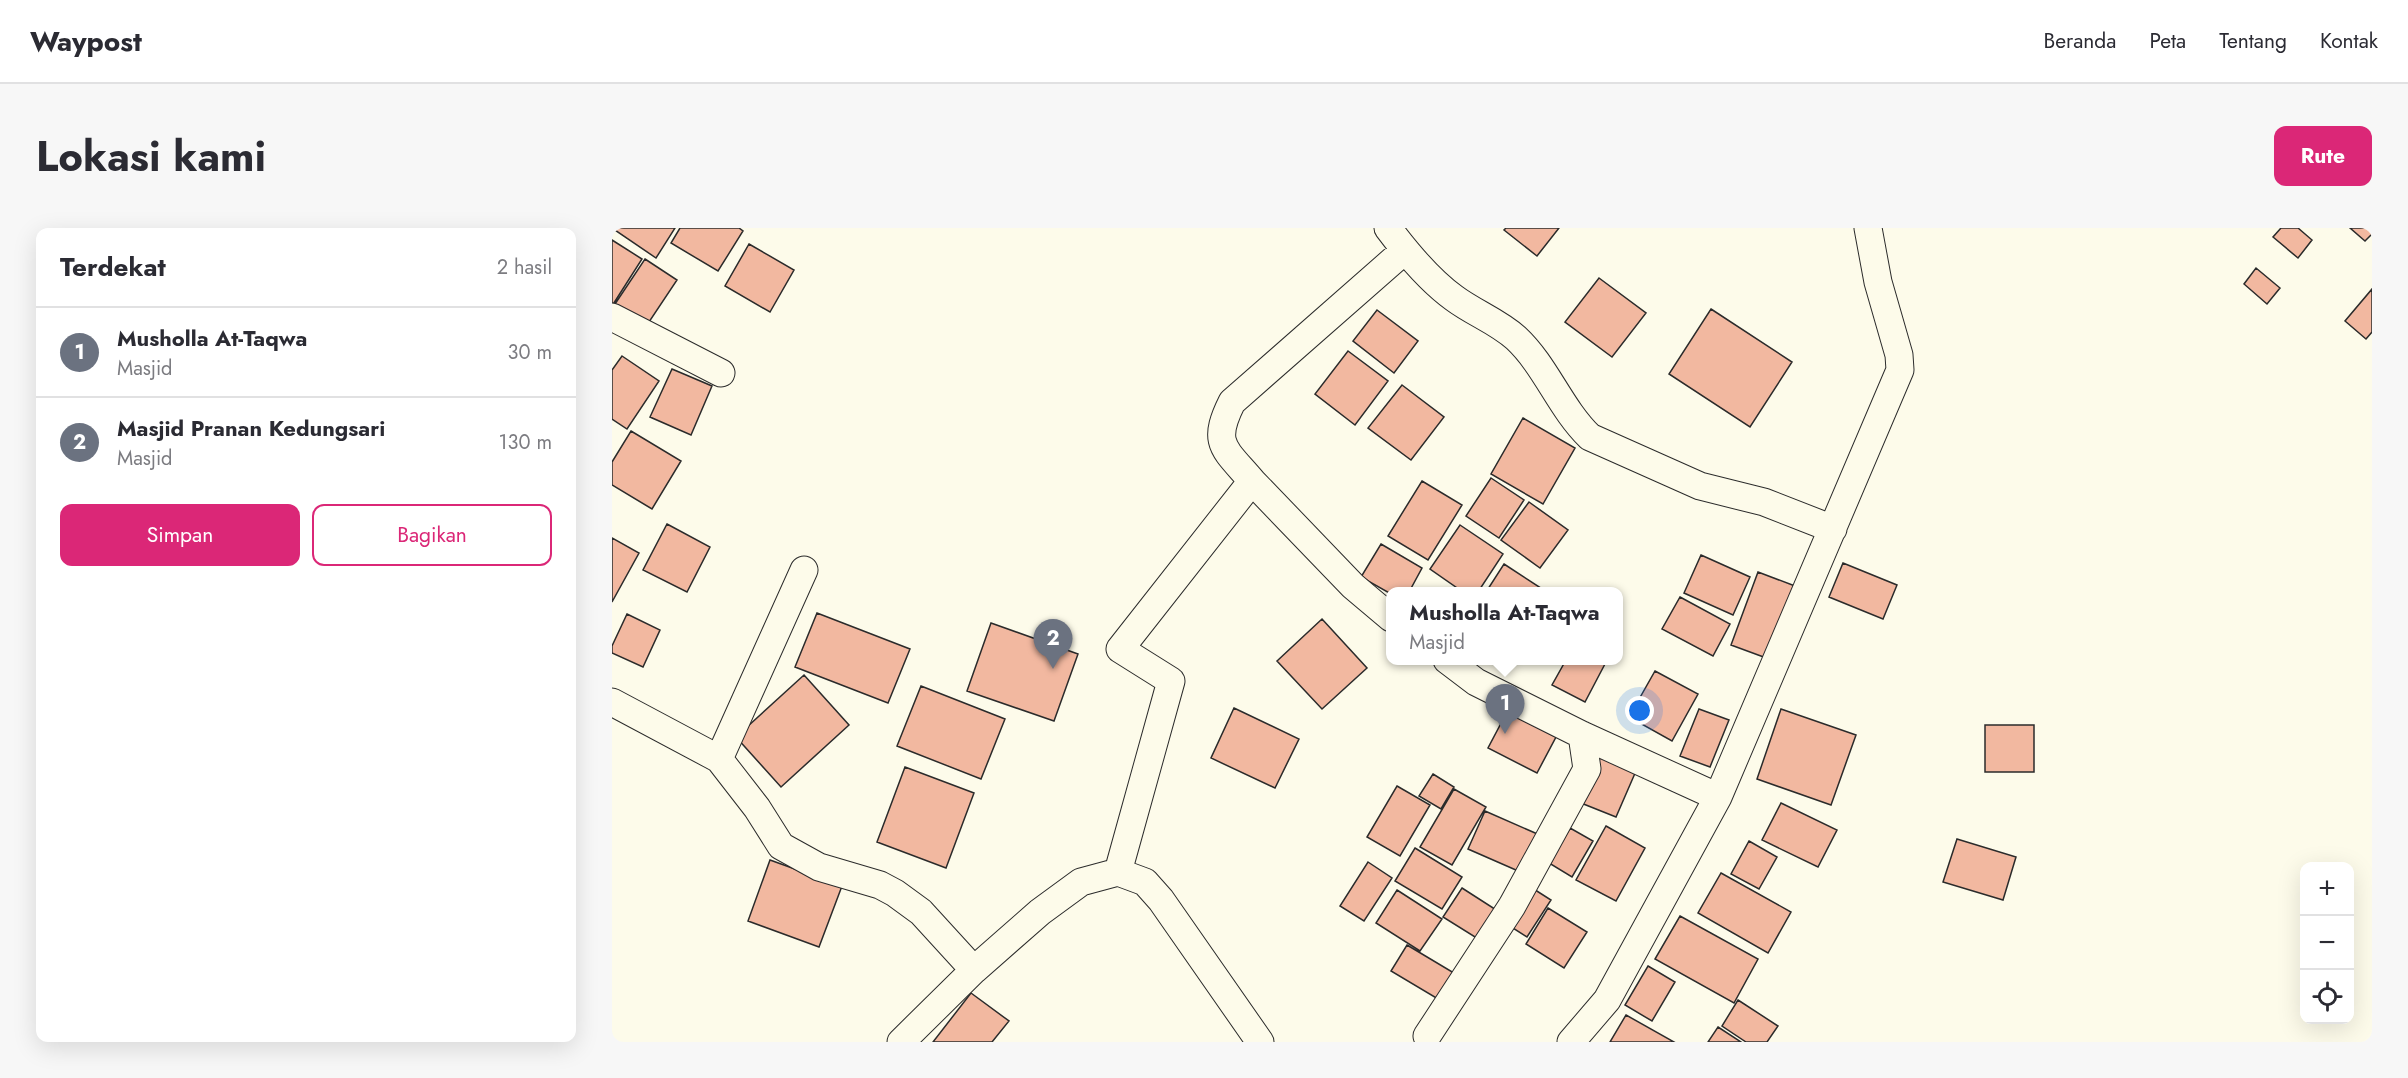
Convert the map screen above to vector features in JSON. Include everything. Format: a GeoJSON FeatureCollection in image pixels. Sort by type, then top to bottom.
{"type":"FeatureCollection","features":[{"type":"Feature","properties":{"kind":"street"},"geometry":{"type":"LineString","coordinates":[[1388,228],[1405,250],[1453,297],[1501,326],[1516,339],[1533,357],[1576,423],[1590,437],[1700,486],[1764,502],[1833,529]]}},
{"type":"Feature","properties":{"kind":"street"},"geometry":{"type":"LineString","coordinates":[[1571,1042],[1607,1000],[1718,797],[1899,370],[1899,355],[1878,282],[1868,228]]}},
{"type":"Feature","properties":{"kind":"street"},"geometry":{"type":"LineString","coordinates":[[1386,614],[1353,585],[1252,481],[1224,447],[1220,426],[1232,402],[1405,250]]}},
{"type":"Feature","properties":{"kind":"street"},"geometry":{"type":"LineString","coordinates":[[612,317],[720,373]]}},
{"type":"Feature","properties":{"kind":"street"},"geometry":{"type":"LineString","coordinates":[[1118,872],[1171,681],[1120,649],[1252,481]]}},
{"type":"Feature","properties":{"kind":"street"},"geometry":{"type":"LineString","coordinates":[[720,759],[804,570]]}},
{"type":"Feature","properties":{"kind":"street"},"geometry":{"type":"LineString","coordinates":[[1454,665],[1476,682],[1582,735],[1718,797]]}},
{"type":"Feature","properties":{"kind":"street"},"geometry":{"type":"LineString","coordinates":[[612,702],[720,759],[757,808],[781,846],[819,867],[880,885],[895,893],[921,912],[974,970]]}},
{"type":"Feature","properties":{"kind":"street"},"geometry":{"type":"LineString","coordinates":[[1427,1036],[1512,906],[1587,769],[1582,735]]}},
{"type":"Feature","properties":{"kind":"street"},"geometry":{"type":"LineString","coordinates":[[901,1042],[974,970],[1069,890],[1094,876],[1118,872],[1145,882],[1161,900],[1260,1042]]}},
{"type":"Feature","properties":{"kind":"building"},"geometry":{"type":"Polygon","coordinates":[[[612,228],[675,228],[656,258],[612,228]]]}},
{"type":"Feature","properties":{"kind":"building"},"geometry":{"type":"Polygon","coordinates":[[[680,228],[739,228],[743,231],[718,271],[671,243],[680,228]]]}},
{"type":"Feature","properties":{"kind":"building"},"geometry":{"type":"Polygon","coordinates":[[[1506,228],[1559,228],[1537,256],[1504,230],[1506,228]]]}},
{"type":"Feature","properties":{"kind":"building"},"geometry":{"type":"Polygon","coordinates":[[[2281,228],[2298,228],[2312,240],[2298,258],[2273,237],[2281,228]]]}},
{"type":"Feature","properties":{"kind":"building"},"geometry":{"type":"Polygon","coordinates":[[[2350,228],[2372,228],[2372,234],[2365,241],[2350,228]]]}},
{"type":"Feature","properties":{"kind":"building"},"geometry":{"type":"Polygon","coordinates":[[[612,240],[642,259],[612,306],[612,240]]]}},
{"type":"Feature","properties":{"kind":"building"},"geometry":{"type":"Polygon","coordinates":[[[749,244],[794,270],[770,312],[725,286],[749,244]]]}},
{"type":"Feature","properties":{"kind":"building"},"geometry":{"type":"Polygon","coordinates":[[[645,259],[677,280],[647,325],[615,304],[645,259]]]}},
{"type":"Feature","properties":{"kind":"building"},"geometry":{"type":"Polygon","coordinates":[[[2256,268],[2280,288],[2267,304],[2244,284],[2256,268]]]}},
{"type":"Feature","properties":{"kind":"building"},"geometry":{"type":"Polygon","coordinates":[[[1599,278],[1646,313],[1612,357],[1565,322],[1599,278]]]}},
{"type":"Feature","properties":{"kind":"building"},"geometry":{"type":"Polygon","coordinates":[[[2372,289],[2372,332],[2366,339],[2345,321],[2372,289]]]}},
{"type":"Feature","properties":{"kind":"building"},"geometry":{"type":"Polygon","coordinates":[[[1711,309],[1792,362],[1750,427],[1669,374],[1711,309]]]}},
{"type":"Feature","properties":{"kind":"building"},"geometry":{"type":"Polygon","coordinates":[[[1377,310],[1418,341],[1394,373],[1353,341],[1377,310]]]}},
{"type":"Feature","properties":{"kind":"building"},"geometry":{"type":"Polygon","coordinates":[[[1348,351],[1388,381],[1355,425],[1315,394],[1348,351]]]}},
{"type":"Feature","properties":{"kind":"building"},"geometry":{"type":"Polygon","coordinates":[[[622,356],[659,381],[627,429],[612,419],[612,370],[622,356]]]}},
{"type":"Feature","properties":{"kind":"building"},"geometry":{"type":"Polygon","coordinates":[[[672,369],[712,386],[691,435],[650,417],[672,369]]]}},
{"type":"Feature","properties":{"kind":"building"},"geometry":{"type":"Polygon","coordinates":[[[1402,385],[1444,417],[1411,460],[1368,428],[1402,385]]]}},
{"type":"Feature","properties":{"kind":"building"},"geometry":{"type":"Polygon","coordinates":[[[1523,418],[1575,448],[1543,504],[1491,474],[1523,418]]]}},
{"type":"Feature","properties":{"kind":"building"},"geometry":{"type":"Polygon","coordinates":[[[631,431],[681,461],[652,509],[612,485],[612,462],[631,431]]]}},
{"type":"Feature","properties":{"kind":"building"},"geometry":{"type":"Polygon","coordinates":[[[1491,478],[1524,500],[1499,538],[1466,516],[1491,478]]]}},
{"type":"Feature","properties":{"kind":"building"},"geometry":{"type":"Polygon","coordinates":[[[1422,481],[1462,505],[1428,560],[1388,536],[1422,481]]]}},
{"type":"Feature","properties":{"kind":"building"},"geometry":{"type":"Polygon","coordinates":[[[1529,502],[1568,530],[1540,568],[1501,540],[1529,502]]]}},
{"type":"Feature","properties":{"kind":"building"},"geometry":{"type":"Polygon","coordinates":[[[667,524],[710,547],[687,592],[643,570],[667,524]]]}},
{"type":"Feature","properties":{"kind":"building"},"geometry":{"type":"Polygon","coordinates":[[[1460,525],[1503,554],[1481,587],[1456,587],[1430,569],[1460,525]]]}},
{"type":"Feature","properties":{"kind":"building"},"geometry":{"type":"Polygon","coordinates":[[[612,538],[639,553],[612,602],[612,538]]]}},
{"type":"Feature","properties":{"kind":"building"},"geometry":{"type":"Polygon","coordinates":[[[1381,544],[1422,568],[1412,587],[1386,587],[1386,591],[1361,577],[1381,544]]]}},
{"type":"Feature","properties":{"kind":"building"},"geometry":{"type":"Polygon","coordinates":[[[1701,555],[1750,577],[1733,615],[1684,593],[1701,555]]]}},
{"type":"Feature","properties":{"kind":"building"},"geometry":{"type":"Polygon","coordinates":[[[1843,563],[1897,585],[1883,619],[1829,597],[1843,563]]]}},
{"type":"Feature","properties":{"kind":"building"},"geometry":{"type":"Polygon","coordinates":[[[1504,564],[1539,587],[1489,587],[1504,564]]]}},
{"type":"Feature","properties":{"kind":"building"},"geometry":{"type":"Polygon","coordinates":[[[1758,572],[1795,586],[1769,659],[1731,645],[1758,572]]]}},
{"type":"Feature","properties":{"kind":"building"},"geometry":{"type":"Polygon","coordinates":[[[1680,597],[1730,624],[1713,656],[1662,629],[1680,597]]]}},
{"type":"Feature","properties":{"kind":"building"},"geometry":{"type":"Polygon","coordinates":[[[817,613],[910,649],[888,703],[795,667],[817,613]]]}},
{"type":"Feature","properties":{"kind":"building"},"geometry":{"type":"Polygon","coordinates":[[[627,614],[660,630],[643,667],[612,653],[612,646],[627,614]]]}},
{"type":"Feature","properties":{"kind":"building"},"geometry":{"type":"Polygon","coordinates":[[[1322,619],[1367,668],[1322,709],[1277,661],[1322,619]]]}},
{"type":"Feature","properties":{"kind":"building"},"geometry":{"type":"Polygon","coordinates":[[[991,623],[1078,654],[1054,721],[967,691],[991,623]]]}},
{"type":"Feature","properties":{"kind":"building"},"geometry":{"type":"Polygon","coordinates":[[[1563,665],[1604,665],[1585,702],[1552,685],[1563,665]]]}},
{"type":"Feature","properties":{"kind":"building"},"geometry":{"type":"Polygon","coordinates":[[[1655,671],[1698,694],[1672,741],[1629,717],[1655,671]]]}},
{"type":"Feature","properties":{"kind":"building"},"geometry":{"type":"Polygon","coordinates":[[[804,675],[849,725],[781,787],[736,737],[804,675]]]}},
{"type":"Feature","properties":{"kind":"building"},"geometry":{"type":"Polygon","coordinates":[[[921,686],[1005,719],[981,779],[897,746],[921,686]]]}},
{"type":"Feature","properties":{"kind":"building"},"geometry":{"type":"Polygon","coordinates":[[[1234,708],[1299,739],[1275,788],[1211,758],[1234,708]]]}},
{"type":"Feature","properties":{"kind":"building"},"geometry":{"type":"Polygon","coordinates":[[[1699,709],[1729,720],[1710,767],[1680,756],[1699,709]]]}},
{"type":"Feature","properties":{"kind":"building"},"geometry":{"type":"Polygon","coordinates":[[[1781,709],[1856,735],[1831,805],[1757,779],[1781,709]]]}},
{"type":"Feature","properties":{"kind":"building"},"geometry":{"type":"Polygon","coordinates":[[[1507,712],[1556,737],[1537,773],[1488,748],[1507,712]]]}},
{"type":"Feature","properties":{"kind":"building"},"geometry":{"type":"Polygon","coordinates":[[[1985,725],[2034,725],[2034,772],[1985,772],[1985,725]]]}},
{"type":"Feature","properties":{"kind":"building"},"geometry":{"type":"Polygon","coordinates":[[[1596,754],[1636,771],[1616,817],[1576,801],[1596,754]]]}},
{"type":"Feature","properties":{"kind":"building"},"geometry":{"type":"Polygon","coordinates":[[[905,767],[974,793],[946,868],[877,842],[905,767]]]}},
{"type":"Feature","properties":{"kind":"building"},"geometry":{"type":"Polygon","coordinates":[[[1433,774],[1454,787],[1441,809],[1419,796],[1433,774]]]}},
{"type":"Feature","properties":{"kind":"building"},"geometry":{"type":"Polygon","coordinates":[[[1397,786],[1430,805],[1400,856],[1367,837],[1397,786]]]}},
{"type":"Feature","properties":{"kind":"building"},"geometry":{"type":"Polygon","coordinates":[[[1454,789],[1486,807],[1452,865],[1420,847],[1454,789]]]}},
{"type":"Feature","properties":{"kind":"building"},"geometry":{"type":"Polygon","coordinates":[[[1781,803],[1837,830],[1818,867],[1762,840],[1781,803]]]}},
{"type":"Feature","properties":{"kind":"building"},"geometry":{"type":"Polygon","coordinates":[[[1485,811],[1542,836],[1525,874],[1468,849],[1485,811]]]}},
{"type":"Feature","properties":{"kind":"building"},"geometry":{"type":"Polygon","coordinates":[[[1606,826],[1645,848],[1616,901],[1576,880],[1606,826]]]}},
{"type":"Feature","properties":{"kind":"building"},"geometry":{"type":"Polygon","coordinates":[[[1570,828],[1593,841],[1572,877],[1549,863],[1570,828]]]}},
{"type":"Feature","properties":{"kind":"building"},"geometry":{"type":"Polygon","coordinates":[[[1957,839],[2016,857],[2003,900],[1943,882],[1957,839]]]}},
{"type":"Feature","properties":{"kind":"building"},"geometry":{"type":"Polygon","coordinates":[[[1749,841],[1777,857],[1759,889],[1731,874],[1749,841]]]}},
{"type":"Feature","properties":{"kind":"building"},"geometry":{"type":"Polygon","coordinates":[[[1415,848],[1462,877],[1442,909],[1395,881],[1415,848]]]}},
{"type":"Feature","properties":{"kind":"building"},"geometry":{"type":"Polygon","coordinates":[[[770,860],[842,886],[819,947],[748,921],[770,860]]]}},
{"type":"Feature","properties":{"kind":"building"},"geometry":{"type":"Polygon","coordinates":[[[1368,862],[1392,878],[1364,921],[1340,906],[1368,862]]]}},
{"type":"Feature","properties":{"kind":"building"},"geometry":{"type":"Polygon","coordinates":[[[1721,873],[1791,912],[1768,953],[1698,913],[1721,873]]]}},
{"type":"Feature","properties":{"kind":"building"},"geometry":{"type":"Polygon","coordinates":[[[1529,886],[1551,900],[1527,937],[1505,923],[1529,886]]]}},
{"type":"Feature","properties":{"kind":"building"},"geometry":{"type":"Polygon","coordinates":[[[1462,888],[1501,913],[1483,942],[1443,917],[1462,888]]]}},
{"type":"Feature","properties":{"kind":"building"},"geometry":{"type":"Polygon","coordinates":[[[1397,890],[1442,919],[1420,951],[1376,923],[1397,890]]]}},
{"type":"Feature","properties":{"kind":"building"},"geometry":{"type":"Polygon","coordinates":[[[1548,908],[1587,932],[1564,968],[1526,944],[1548,908]]]}},
{"type":"Feature","properties":{"kind":"building"},"geometry":{"type":"Polygon","coordinates":[[[1680,916],[1758,959],[1734,1003],[1655,959],[1680,916]]]}},
{"type":"Feature","properties":{"kind":"building"},"geometry":{"type":"Polygon","coordinates":[[[1407,945],[1459,976],[1443,1002],[1391,971],[1407,945]]]}},
{"type":"Feature","properties":{"kind":"building"},"geometry":{"type":"Polygon","coordinates":[[[1648,966],[1675,982],[1652,1021],[1625,1005],[1648,966]]]}},
{"type":"Feature","properties":{"kind":"building"},"geometry":{"type":"Polygon","coordinates":[[[971,993],[1009,1021],[992,1042],[933,1042],[971,993]]]}},
{"type":"Feature","properties":{"kind":"building"},"geometry":{"type":"Polygon","coordinates":[[[1738,1000],[1778,1026],[1767,1042],[1746,1042],[1722,1026],[1738,1000]]]}},
{"type":"Feature","properties":{"kind":"building"},"geometry":{"type":"Polygon","coordinates":[[[1626,1015],[1674,1042],[1610,1042],[1626,1015]]]}},
{"type":"Feature","properties":{"kind":"building"},"geometry":{"type":"Polygon","coordinates":[[[1718,1027],[1741,1042],[1708,1042],[1718,1027]]]}},
{"type":"Feature","properties":{"kind":"place","name":"Masjid Pranan Kedungsari"},"geometry":{"type":"Point","coordinates":[1053,669]}},
{"type":"Feature","properties":{"kind":"place","name":"Musholla At-Taqwa"},"geometry":{"type":"Point","coordinates":[1505,734]}}]}
